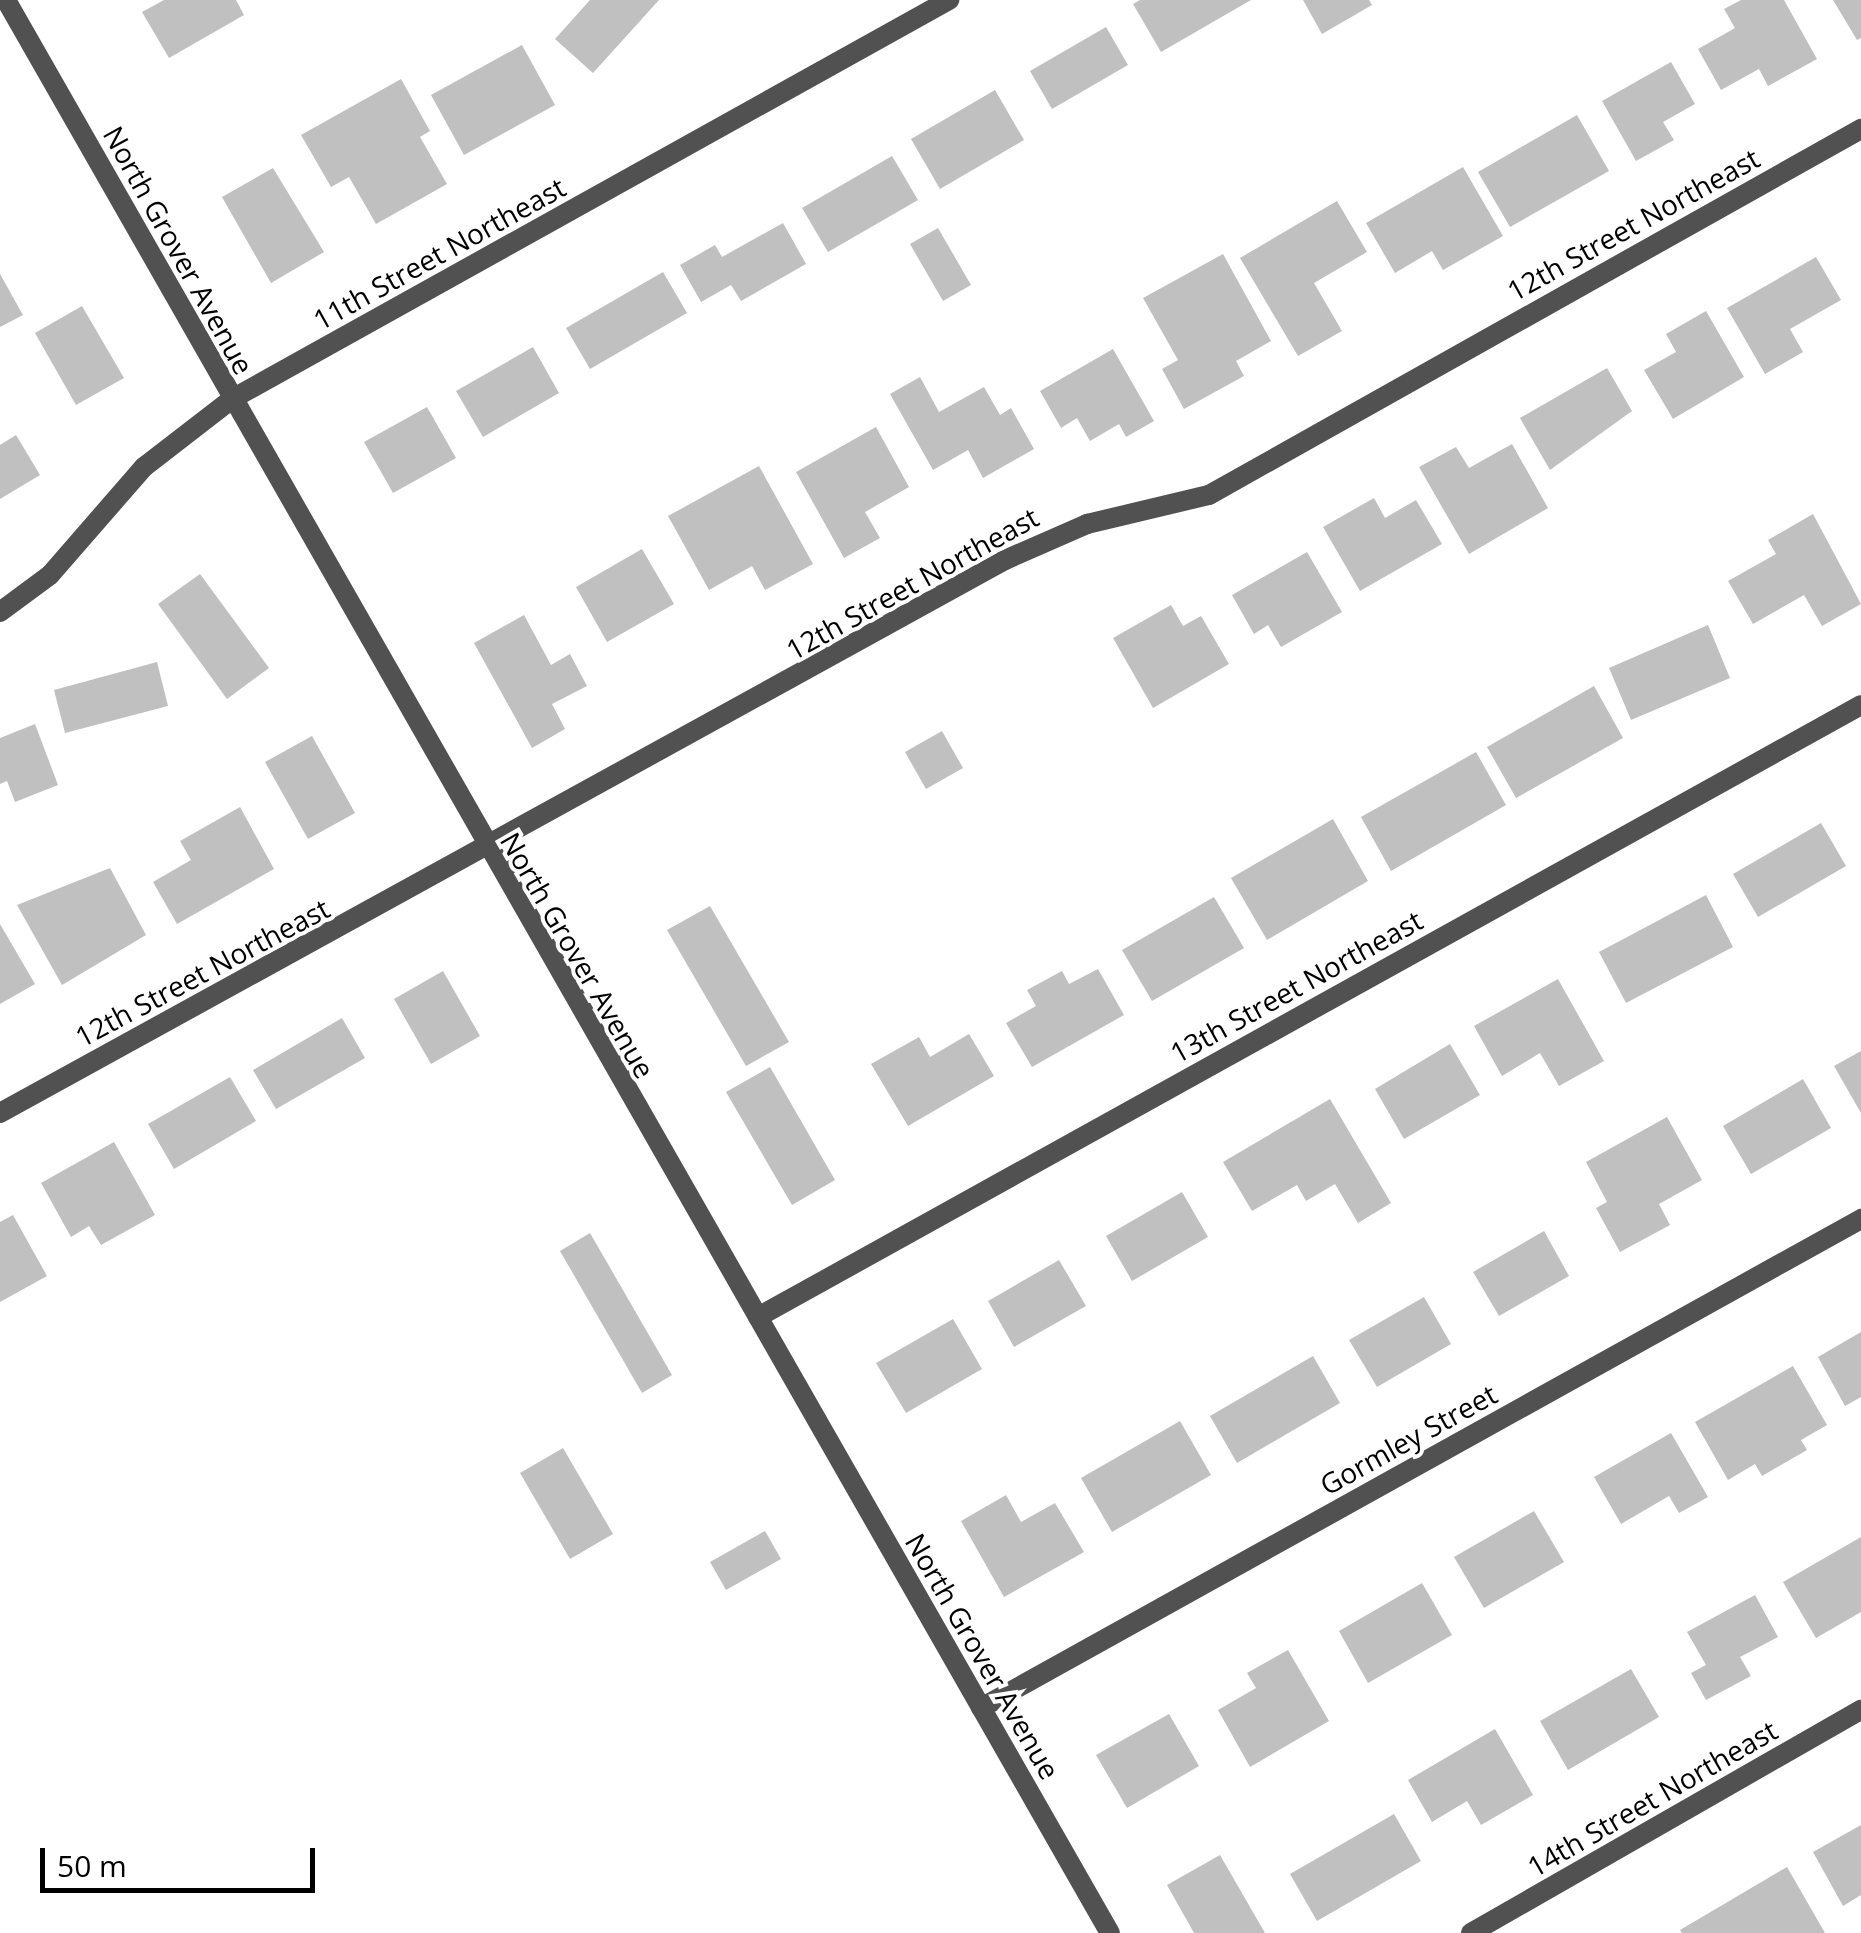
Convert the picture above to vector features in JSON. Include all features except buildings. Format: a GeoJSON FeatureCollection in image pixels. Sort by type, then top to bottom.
{"type":"FeatureCollection","features":[{"type":"Feature","properties":{"kind":"street","name":"North Grover Avenue"},"geometry":{"type":"LineString","coordinates":[[6,0],[488,851],[1110,1933]]}},
{"type":"Feature","properties":{"kind":"street","name":"11th Street Northeast"},"geometry":{"type":"LineString","coordinates":[[0,612],[50,575],[144,466],[232,400],[949,0]]}},
{"type":"Feature","properties":{"kind":"street","name":"12th Street Northeast"},"geometry":{"type":"LineString","coordinates":[[0,1113],[488,851],[1052,536],[1209,496],[1861,130]]}},
{"type":"Feature","properties":{"kind":"street","name":"13th Street Northeast"},"geometry":{"type":"LineString","coordinates":[[758,1317],[1861,705]]}},
{"type":"Feature","properties":{"kind":"street","name":"Gormley Street"},"geometry":{"type":"LineString","coordinates":[[981,1708],[1861,1219]]}},
{"type":"Feature","properties":{"kind":"street","name":"14th Street Northeast"},"geometry":{"type":"LineString","coordinates":[[1471,1933],[1861,1710]]}}]}
